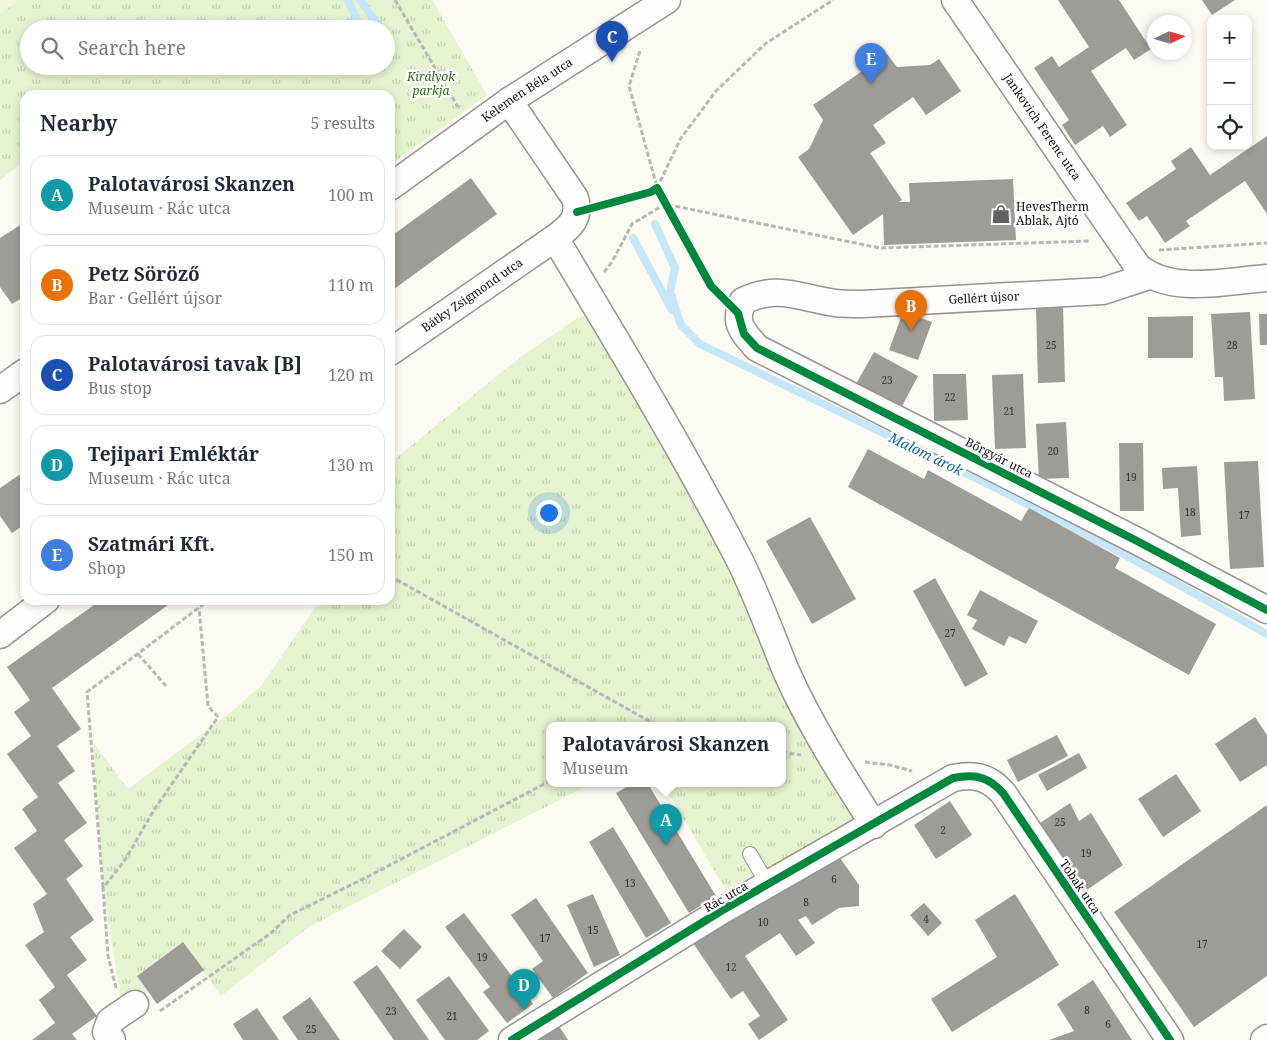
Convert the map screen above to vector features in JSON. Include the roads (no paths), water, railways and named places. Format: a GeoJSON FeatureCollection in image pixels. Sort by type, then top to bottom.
{"type":"FeatureCollection","features":[{"type":"Feature","properties":{"kind":"street","name":"Kelemen Béla utca"},"geometry":{"type":"LineString","coordinates":[[395,183],[509,101],[667,0]]}},
{"type":"Feature","properties":{"kind":"street","name":"Jankovich Ferenc utca"},"geometry":{"type":"LineString","coordinates":[[955,0],[1138,267],[1150,276],[1169,282],[1187,284],[1267,278]]}},
{"type":"Feature","properties":{"kind":"street","name":"Bátky Zsigmond utca"},"geometry":{"type":"LineString","coordinates":[[395,349],[571,226],[577,212],[574,198],[509,101]]}},
{"type":"Feature","properties":{"kind":"street"},"geometry":{"type":"LineString","coordinates":[[555,238],[718,520],[761,605],[787,672],[832,759],[874,825]]}},
{"type":"Feature","properties":{"kind":"street","name":"Gellért újsor"},"geometry":{"type":"LineString","coordinates":[[738,313],[743,300],[759,293],[782,292],[834,302],[863,304],[1103,291],[1150,276]]}},
{"type":"Feature","properties":{"kind":"street","name":"Bőrgyár utca"},"geometry":{"type":"LineString","coordinates":[[738,313],[744,334],[757,348],[1137,541],[1267,610]]}},
{"type":"Feature","properties":{"kind":"street"},"geometry":{"type":"LineString","coordinates":[[0,390],[20,376]]}},
{"type":"Feature","properties":{"kind":"street"},"geometry":{"type":"LineString","coordinates":[[0,635],[39,605]]}},
{"type":"Feature","properties":{"kind":"street","name":"Tobak utca"},"geometry":{"type":"LineString","coordinates":[[949,781],[969,775],[982,777],[993,782],[1003,793],[1170,1040]]}},
{"type":"Feature","properties":{"kind":"street","name":"Rác utca"},"geometry":{"type":"LineString","coordinates":[[512,1040],[768,885],[949,781]]}},
{"type":"Feature","properties":{"kind":"street"},"geometry":{"type":"LineString","coordinates":[[112,1040],[106,1032],[110,1022],[139,1009]]}},
{"type":"Feature","properties":{"kind":"lane"},"geometry":{"type":"LineString","coordinates":[[750,854],[768,885]]}},
{"type":"Feature","properties":{"kind":"waterway"},"geometry":{"type":"LineString","coordinates":[[348,0],[357,20]]}},
{"type":"Feature","properties":{"kind":"waterway"},"geometry":{"type":"LineString","coordinates":[[360,0],[374,20]]}},
{"type":"Feature","properties":{"kind":"waterway","name":"Malom árok"},"geometry":{"type":"LineString","coordinates":[[655,224],[675,268],[670,292],[681,325],[700,344],[998,489],[1127,556],[1267,634]]}},
{"type":"Feature","properties":{"kind":"waterway"},"geometry":{"type":"LineString","coordinates":[[633,238],[672,310]]}},
{"type":"Feature","properties":{"kind":"place","name":"Palotavárosi tavak [B]"},"geometry":{"type":"Point","coordinates":[612,62]}},
{"type":"Feature","properties":{"kind":"place","name":"Szatmári Kft."},"geometry":{"type":"Point","coordinates":[871,84]}},
{"type":"Feature","properties":{"kind":"place","name":"HevesTherm Ablak, Ajtó"},"geometry":{"type":"Point","coordinates":[1001,214]}},
{"type":"Feature","properties":{"kind":"place","name":"Petz Söröző"},"geometry":{"type":"Point","coordinates":[911,331]}},
{"type":"Feature","properties":{"kind":"place","name":"Palotavárosi Skanzen"},"geometry":{"type":"Point","coordinates":[666,845]}},
{"type":"Feature","properties":{"kind":"place","name":"Tejipari Emléktár"},"geometry":{"type":"Point","coordinates":[524,1010]}},
{"type":"Feature","properties":{"kind":"park label","name":"Királyok parkja"},"geometry":{"type":"Point","coordinates":[431,84]}}]}
